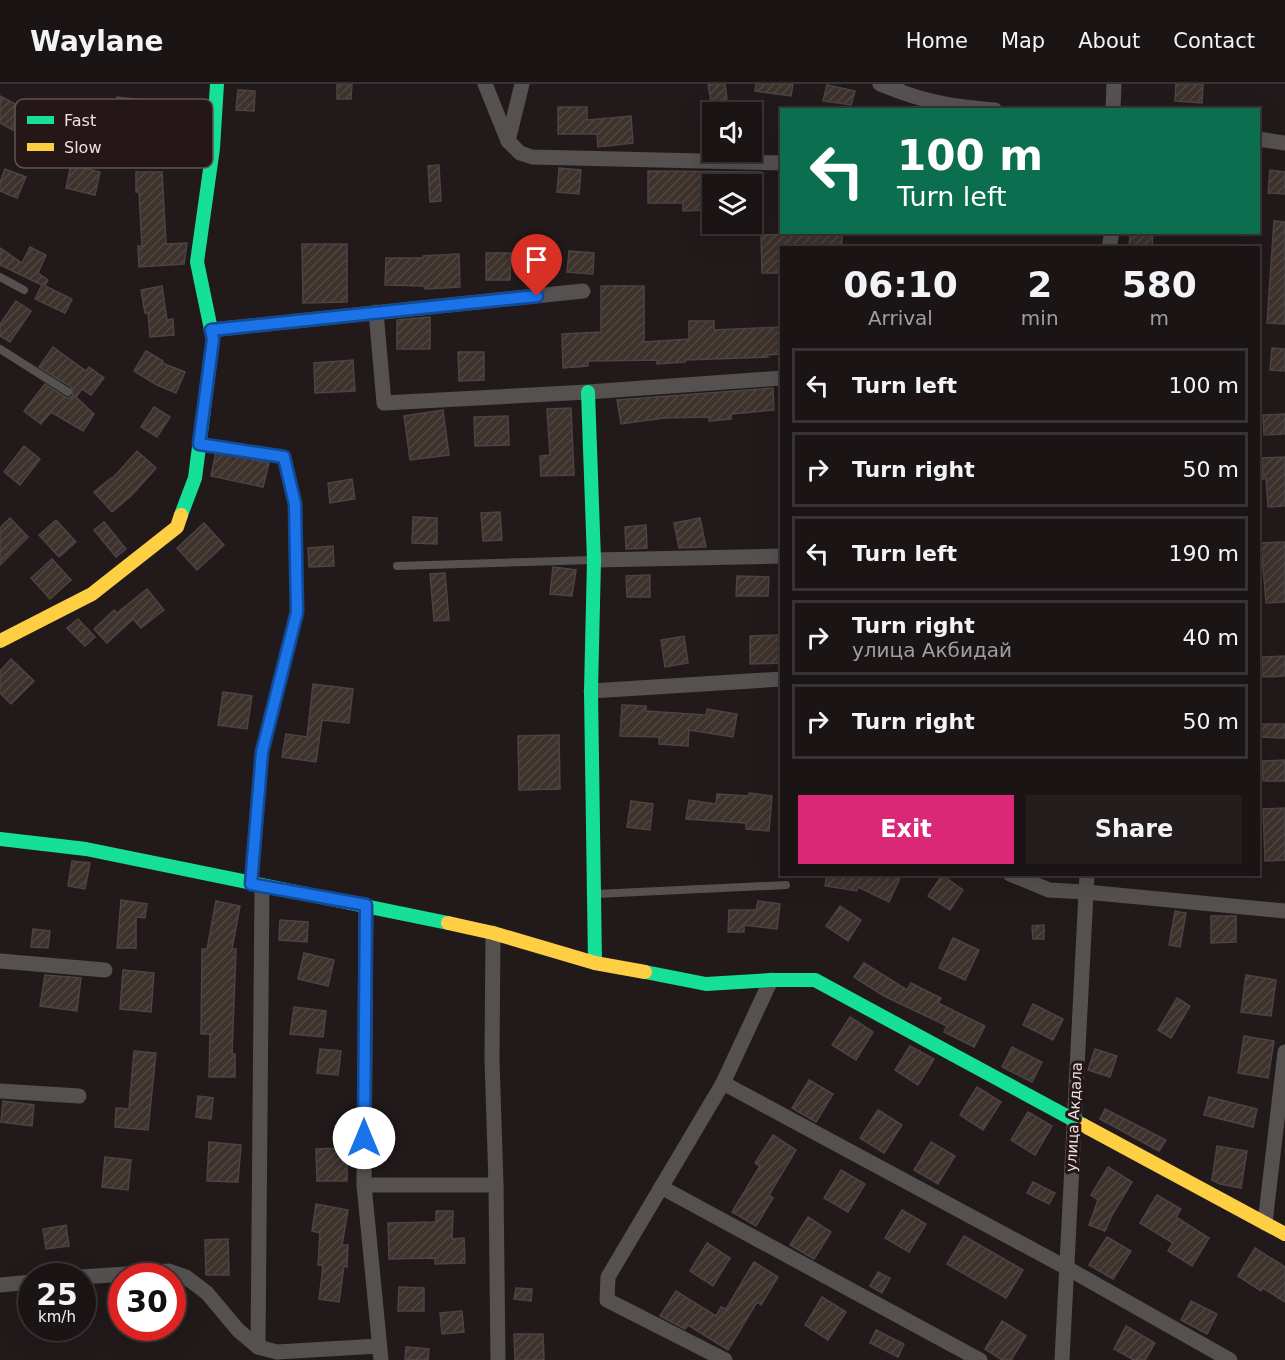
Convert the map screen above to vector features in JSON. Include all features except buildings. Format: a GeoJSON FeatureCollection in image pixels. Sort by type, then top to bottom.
{"type":"FeatureCollection","features":[{"type":"Feature","properties":{"kind":"street"},"geometry":{"type":"LineString","coordinates":[[213,148],[217,84]]}},
{"type":"Feature","properties":{"kind":"street"},"geometry":{"type":"LineString","coordinates":[[484,84],[508,141],[520,153],[532,157],[780,163]]}},
{"type":"Feature","properties":{"kind":"street"},"geometry":{"type":"LineString","coordinates":[[508,141],[522,84]]}},
{"type":"Feature","properties":{"kind":"street"},"geometry":{"type":"LineString","coordinates":[[880,84],[896,87],[911,96],[952,108]]}},
{"type":"Feature","properties":{"kind":"street"},"geometry":{"type":"LineString","coordinates":[[1113,108],[1114,84]]}},
{"type":"Feature","properties":{"kind":"street"},"geometry":{"type":"LineString","coordinates":[[1260,139],[1285,143]]}},
{"type":"Feature","properties":{"kind":"street"},"geometry":{"type":"LineString","coordinates":[[0,641],[92,594],[177,527],[195,478],[213,339],[197,262],[210,168]]}},
{"type":"Feature","properties":{"kind":"street"},"geometry":{"type":"LineString","coordinates":[[211,330],[583,291]]}},
{"type":"Feature","properties":{"kind":"street"},"geometry":{"type":"LineString","coordinates":[[376,312],[384,403],[588,392],[780,378]]}},
{"type":"Feature","properties":{"kind":"street"},"geometry":{"type":"LineString","coordinates":[[588,392],[594,560],[591,691],[595,963]]}},
{"type":"Feature","properties":{"kind":"street"},"geometry":{"type":"LineString","coordinates":[[594,560],[780,556]]}},
{"type":"Feature","properties":{"kind":"street"},"geometry":{"type":"LineString","coordinates":[[591,691],[780,679]]}},
{"type":"Feature","properties":{"kind":"street"},"geometry":{"type":"LineString","coordinates":[[0,839],[86,849],[366,905],[493,933],[595,963],[706,984],[815,980],[1285,1234]]}},
{"type":"Feature","properties":{"kind":"street"},"geometry":{"type":"LineString","coordinates":[[1015,876],[1049,890],[1285,911]]}},
{"type":"Feature","properties":{"kind":"street","name":"улица Акдала"},"geometry":{"type":"LineString","coordinates":[[1062,1360],[1087,876]]}},
{"type":"Feature","properties":{"kind":"street"},"geometry":{"type":"LineString","coordinates":[[257,885],[258,1347]]}},
{"type":"Feature","properties":{"kind":"street"},"geometry":{"type":"LineString","coordinates":[[96,1277],[169,1271],[186,1277],[207,1293],[238,1330],[258,1347],[277,1352],[380,1353],[364,1185],[366,905]]}},
{"type":"Feature","properties":{"kind":"street"},"geometry":{"type":"LineString","coordinates":[[493,933],[492,1059],[498,1360]]}},
{"type":"Feature","properties":{"kind":"street"},"geometry":{"type":"LineString","coordinates":[[0,961],[105,970]]}},
{"type":"Feature","properties":{"kind":"street"},"geometry":{"type":"LineString","coordinates":[[725,1360],[607,1300],[608,1277],[723,1083],[771,980]]}},
{"type":"Feature","properties":{"kind":"street"},"geometry":{"type":"LineString","coordinates":[[1265,1223],[1285,1052]]}},
{"type":"Feature","properties":{"kind":"street"},"geometry":{"type":"LineString","coordinates":[[723,1083],[1066,1268],[1230,1360]]}},
{"type":"Feature","properties":{"kind":"street"},"geometry":{"type":"LineString","coordinates":[[0,1090],[79,1096]]}},
{"type":"Feature","properties":{"kind":"street"},"geometry":{"type":"LineString","coordinates":[[364,1185],[496,1185]]}},
{"type":"Feature","properties":{"kind":"street"},"geometry":{"type":"LineString","coordinates":[[661,1187],[980,1360]]}},
{"type":"Feature","properties":{"kind":"street"},"geometry":{"type":"LineString","coordinates":[[0,1285],[18,1283]]}},
{"type":"Feature","properties":{"kind":"lane"},"geometry":{"type":"LineString","coordinates":[[0,277],[24,290]]}},
{"type":"Feature","properties":{"kind":"lane"},"geometry":{"type":"LineString","coordinates":[[0,349],[68,392]]}},
{"type":"Feature","properties":{"kind":"lane"},"geometry":{"type":"LineString","coordinates":[[199,444],[284,457],[295,504],[297,612],[262,752],[257,885]]}},
{"type":"Feature","properties":{"kind":"lane"},"geometry":{"type":"LineString","coordinates":[[397,566],[594,560]]}},
{"type":"Feature","properties":{"kind":"lane"},"geometry":{"type":"LineString","coordinates":[[594,895],[786,885]]}},
{"type":"Feature","properties":{"kind":"traffic: fast"},"geometry":{"type":"LineString","coordinates":[[213,148],[217,84]]}},
{"type":"Feature","properties":{"kind":"traffic: fast"},"geometry":{"type":"LineString","coordinates":[[181,515],[195,478],[213,339],[197,262],[210,168]]}},
{"type":"Feature","properties":{"kind":"traffic: fast"},"geometry":{"type":"LineString","coordinates":[[588,392],[594,560],[591,691],[595,963]]}},
{"type":"Feature","properties":{"kind":"traffic: fast"},"geometry":{"type":"LineString","coordinates":[[0,839],[86,849],[448,923]]}},
{"type":"Feature","properties":{"kind":"traffic: fast"},"geometry":{"type":"LineString","coordinates":[[645,972],[706,984],[815,980],[1083,1125]]}},
{"type":"Feature","properties":{"kind":"traffic: slow"},"geometry":{"type":"LineString","coordinates":[[0,641],[92,594],[177,527],[181,515]]}},
{"type":"Feature","properties":{"kind":"traffic: slow"},"geometry":{"type":"LineString","coordinates":[[448,923],[493,933],[595,963],[645,972]]}},
{"type":"Feature","properties":{"kind":"traffic: slow"},"geometry":{"type":"LineString","coordinates":[[1083,1125],[1285,1234]]}},
{"type":"Feature","properties":{"kind":"route"},"geometry":{"type":"LineString","coordinates":[[364,1138],[366,905],[251,884],[262,752],[297,612],[295,504],[284,457],[199,444],[213,339],[211,330],[537,296]]}}]}
